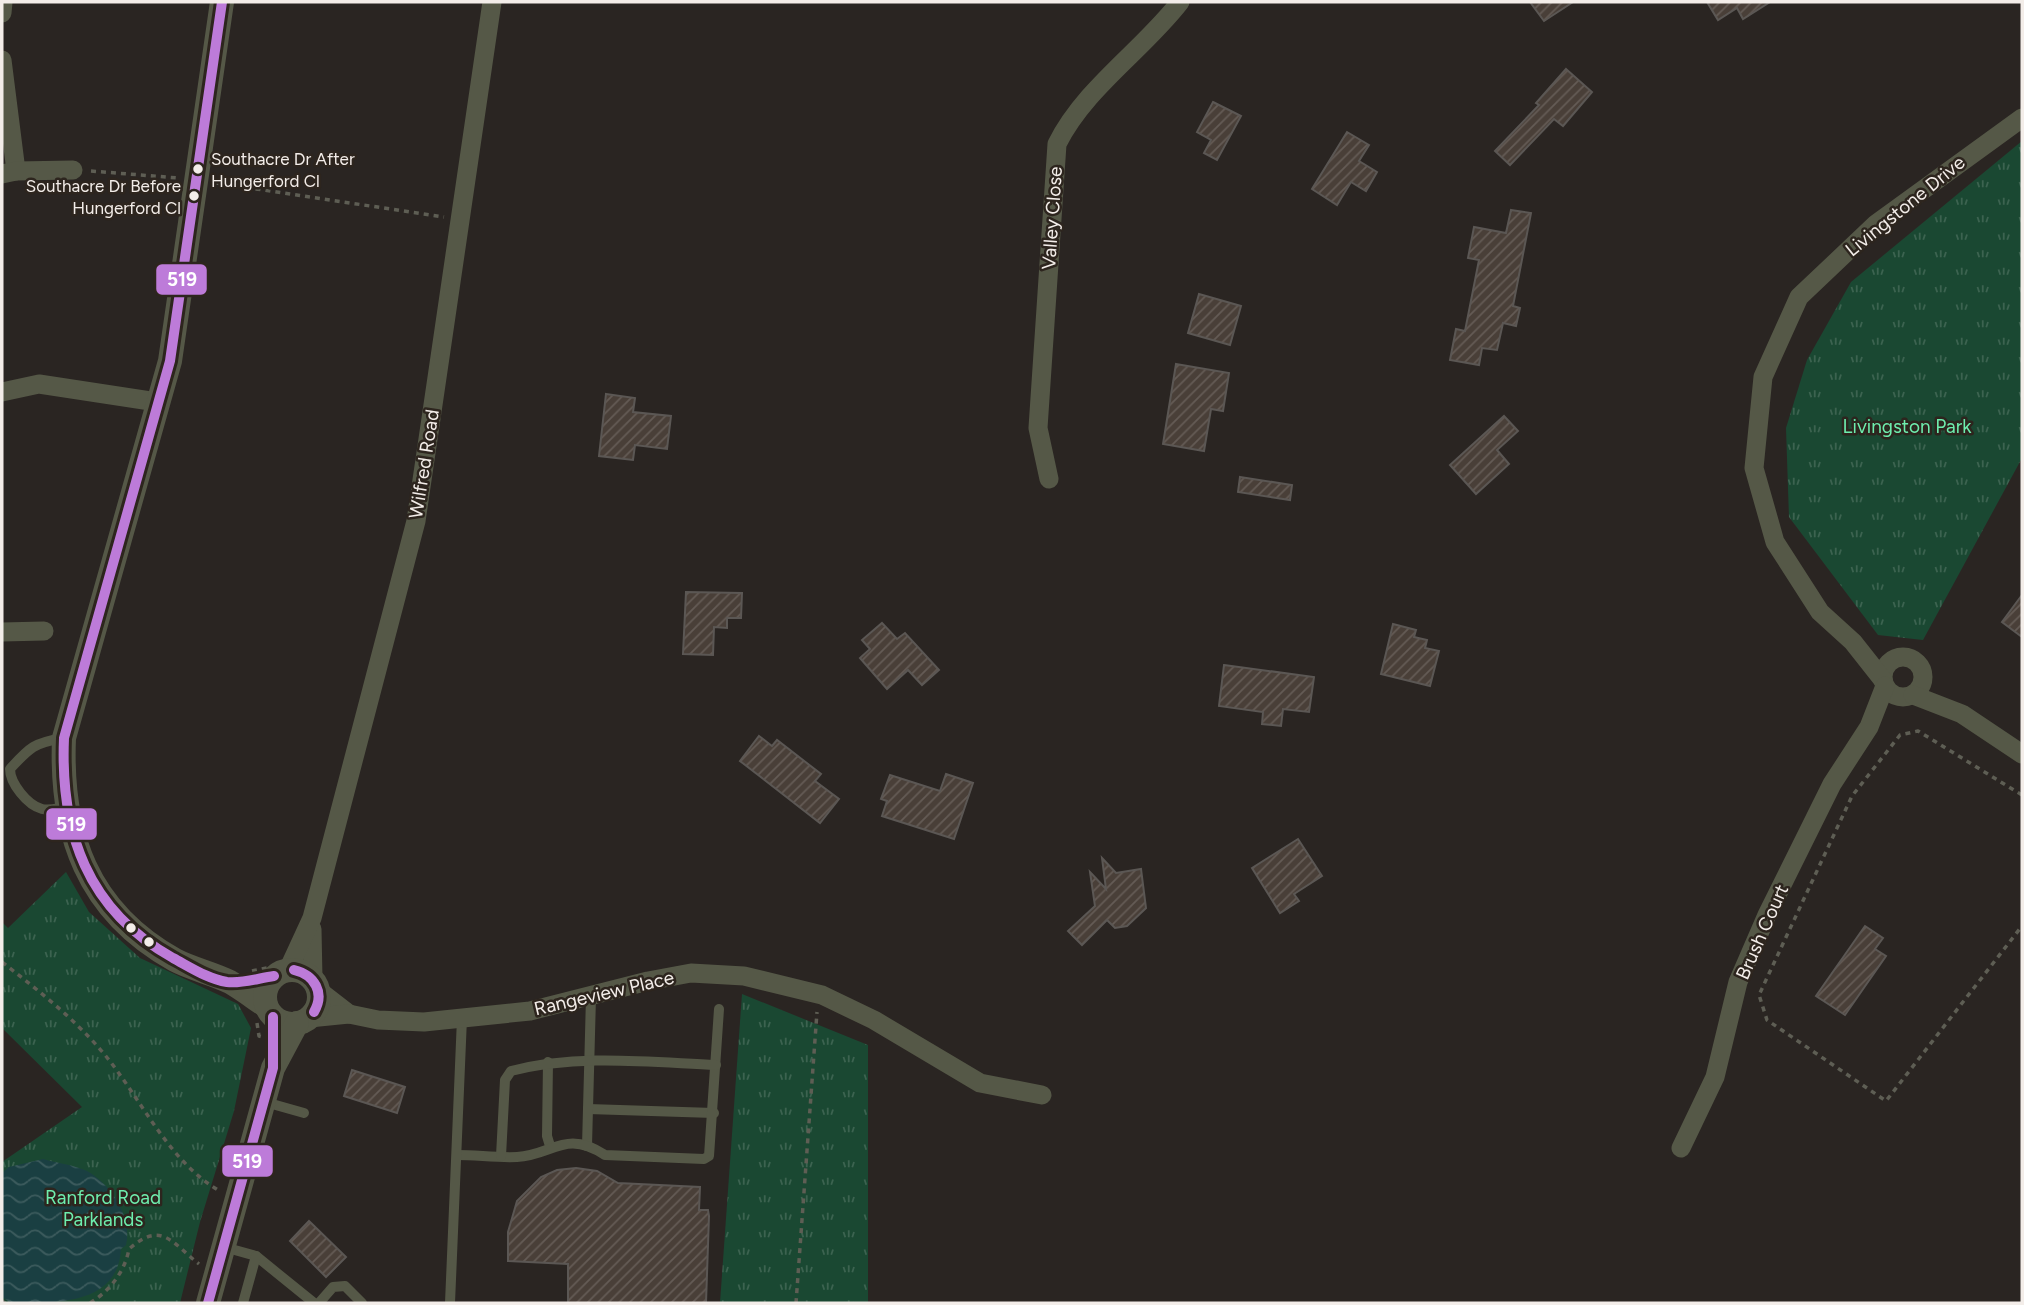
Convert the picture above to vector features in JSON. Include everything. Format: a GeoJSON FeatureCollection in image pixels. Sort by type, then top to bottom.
{"type":"FeatureCollection","features":[{"type":"Feature","properties":{"kind":"street"},"geometry":{"type":"LineString","coordinates":[[2,13],[3,2]]}},
{"type":"Feature","properties":{"kind":"street"},"geometry":{"type":"LineString","coordinates":[[222,2],[172,349],[64,738],[65,807],[77,850],[99,891],[118,915],[146,941],[176,961],[230,982],[289,1024],[303,1021]]}},
{"type":"Feature","properties":{"kind":"street","name":"Wilfred Road"},"geometry":{"type":"LineString","coordinates":[[273,1069],[270,1011],[265,990],[281,973],[312,918],[415,521],[492,2]]}},
{"type":"Feature","properties":{"kind":"street","name":"Valley Close"},"geometry":{"type":"LineString","coordinates":[[1049,479],[1038,428],[1057,144],[1071,116],[1156,32],[1180,2]]}},
{"type":"Feature","properties":{"kind":"street"},"geometry":{"type":"LineString","coordinates":[[2,60],[9,173],[73,170]]}},
{"type":"Feature","properties":{"kind":"street","name":"Livingstone Drive"},"geometry":{"type":"LineString","coordinates":[[1884,683],[1853,642],[1820,612],[1775,542],[1754,468],[1763,377],[1799,297],[1876,224],[2022,118]]}},
{"type":"Feature","properties":{"kind":"street"},"geometry":{"type":"LineString","coordinates":[[2,392],[39,384],[157,402]]}},
{"type":"Feature","properties":{"kind":"street"},"geometry":{"type":"LineString","coordinates":[[2,632],[44,631]]}},
{"type":"Feature","properties":{"kind":"street","name":"Livingstone Drive"},"geometry":{"type":"LineString","coordinates":[[1853,642],[1901,657]]}},
{"type":"Feature","properties":{"kind":"street"},"geometry":{"type":"LineString","coordinates":[[1962,714],[1907,696],[1895,695],[1884,683],[1887,665],[1901,657],[1918,664],[1962,714],[2022,754]]}},
{"type":"Feature","properties":{"kind":"street"},"geometry":{"type":"LineString","coordinates":[[1907,696],[1919,689],[1923,672]]}},
{"type":"Feature","properties":{"kind":"street","name":"Brush Court"},"geometry":{"type":"LineString","coordinates":[[1681,1148],[1714,1077],[1738,982],[1767,915],[1832,784],[1869,727],[1884,683]]}},
{"type":"Feature","properties":{"kind":"street","name":"Brush Court"},"geometry":{"type":"LineString","coordinates":[[1869,727],[1907,696]]}},
{"type":"Feature","properties":{"kind":"street","name":"Wilfred Road"},"geometry":{"type":"LineString","coordinates":[[208,1303],[273,1069],[303,1021],[318,1005],[312,918]]}},
{"type":"Feature","properties":{"kind":"street"},"geometry":{"type":"LineString","coordinates":[[230,982],[281,973],[306,973],[316,984]]}},
{"type":"Feature","properties":{"kind":"street","name":"Rangeview Place"},"geometry":{"type":"LineString","coordinates":[[303,1021],[349,1014],[401,1022],[462,1018],[530,1011],[691,973],[744,976],[790,984],[822,995],[874,1020],[980,1083],[1042,1096]]}},
{"type":"Feature","properties":{"kind":"street","name":"Rangeview Place"},"geometry":{"type":"LineString","coordinates":[[316,984],[349,1014]]}},
{"type":"Feature","properties":{"kind":"lane"},"geometry":{"type":"LineString","coordinates":[[64,738],[37,742],[30,747],[10,769],[10,777],[14,785],[37,808],[46,810],[65,807]]}},
{"type":"Feature","properties":{"kind":"lane"},"geometry":{"type":"LineString","coordinates":[[587,1146],[591,997]]}},
{"type":"Feature","properties":{"kind":"lane"},"geometry":{"type":"LineString","coordinates":[[457,1155],[532,1154],[550,1146],[587,1146],[605,1155],[704,1159],[712,1150],[719,1009]]}},
{"type":"Feature","properties":{"kind":"lane"},"geometry":{"type":"LineString","coordinates":[[450,1303],[462,1018]]}},
{"type":"Feature","properties":{"kind":"lane"},"geometry":{"type":"LineString","coordinates":[[501,1156],[506,1075],[548,1062],[590,1059],[716,1065]]}},
{"type":"Feature","properties":{"kind":"lane"},"geometry":{"type":"LineString","coordinates":[[548,1062],[547,1136],[550,1146]]}},
{"type":"Feature","properties":{"kind":"lane"},"geometry":{"type":"LineString","coordinates":[[264,1102],[304,1113]]}},
{"type":"Feature","properties":{"kind":"lane"},"geometry":{"type":"LineString","coordinates":[[588,1109],[714,1113]]}},
{"type":"Feature","properties":{"kind":"lane"},"geometry":{"type":"LineString","coordinates":[[222,1246],[256,1256],[316,1303],[333,1287],[345,1286],[362,1303]]}},
{"type":"Feature","properties":{"kind":"lane"},"geometry":{"type":"LineString","coordinates":[[243,1303],[256,1256]]}},
{"type":"Feature","properties":{"kind":"path"},"geometry":{"type":"LineString","coordinates":[[73,170],[197,180],[460,219]]}},
{"type":"Feature","properties":{"kind":"path"},"geometry":{"type":"LineString","coordinates":[[2022,796],[1918,731],[1900,735],[1853,796],[1759,995],[1767,1020],[1886,1101],[2022,926]]}},
{"type":"Feature","properties":{"kind":"path"},"geometry":{"type":"LineString","coordinates":[[2,962],[69,1015],[106,1056],[163,1136],[195,1172],[215,1189],[236,1198]]}},
{"type":"Feature","properties":{"kind":"path"},"geometry":{"type":"LineString","coordinates":[[796,1303],[813,1038],[822,995]]}},
{"type":"Feature","properties":{"kind":"path"},"geometry":{"type":"LineString","coordinates":[[90,1303],[114,1282],[126,1265],[129,1249],[152,1235],[161,1234],[172,1240],[215,1276]]}},
{"type":"Feature","properties":{"kind":"green space","name":"Livingston Park"},"geometry":{"type":"Polygon","coordinates":[[[2022,141],[2022,458],[1923,640],[1878,635],[1789,517],[1786,428],[1807,360],[1851,282],[2022,141]]]}},
{"type":"Feature","properties":{"kind":"green space","name":"Ranford Road Parklands"},"geometry":{"type":"Polygon","coordinates":[[[66,872],[89,912],[140,958],[238,1004],[251,1028],[234,1111],[200,1222],[180,1303],[2,1303],[2,1162],[82,1107],[2,1028],[2,922],[8,928],[66,872]]]}},
{"type":"Feature","properties":{"kind":"green space"},"geometry":{"type":"Polygon","coordinates":[[[742,994],[868,1045],[868,1303],[720,1303],[742,994]]]}},
{"type":"Feature","properties":{"kind":"water"},"geometry":{"type":"Polygon","coordinates":[[[43,1159],[87,1171],[104,1184],[123,1213],[126,1245],[121,1249],[117,1267],[109,1281],[97,1291],[65,1301],[11,1303],[2,1297],[2,1173],[9,1167],[43,1159]]]}},
{"type":"Feature","properties":{"kind":"building"},"geometry":{"type":"Polygon","coordinates":[[[1530,2],[1573,2],[1544,21],[1530,2]]]}},
{"type":"Feature","properties":{"kind":"building"},"geometry":{"type":"Polygon","coordinates":[[[1707,2],[1770,2],[1743,19],[1737,8],[1718,20],[1707,2]]]}},
{"type":"Feature","properties":{"kind":"building"},"geometry":{"type":"Polygon","coordinates":[[[1566,69],[1592,92],[1563,126],[1554,119],[1510,165],[1495,151],[1539,105],[1536,103],[1566,69]]]}},
{"type":"Feature","properties":{"kind":"building"},"geometry":{"type":"Polygon","coordinates":[[[1213,102],[1241,116],[1217,160],[1204,153],[1211,140],[1197,132],[1213,102]]]}},
{"type":"Feature","properties":{"kind":"building"},"geometry":{"type":"Polygon","coordinates":[[[1347,132],[1369,145],[1359,161],[1377,172],[1366,191],[1351,182],[1337,205],[1312,189],[1347,132]]]}},
{"type":"Feature","properties":{"kind":"building"},"geometry":{"type":"Polygon","coordinates":[[[1511,210],[1531,213],[1513,306],[1520,308],[1516,326],[1503,323],[1497,350],[1482,348],[1479,365],[1450,360],[1456,329],[1465,331],[1479,260],[1468,258],[1474,227],[1506,233],[1511,210]]]}},
{"type":"Feature","properties":{"kind":"building"},"geometry":{"type":"Polygon","coordinates":[[[1199,294],[1241,306],[1230,345],[1188,333],[1199,294]]]}},
{"type":"Feature","properties":{"kind":"building"},"geometry":{"type":"Polygon","coordinates":[[[1176,364],[1229,373],[1223,411],[1211,409],[1204,451],[1163,444],[1176,364]]]}},
{"type":"Feature","properties":{"kind":"building"},"geometry":{"type":"Polygon","coordinates":[[[606,394],[635,398],[633,412],[671,416],[667,449],[635,445],[633,460],[599,456],[606,394]]]}},
{"type":"Feature","properties":{"kind":"building"},"geometry":{"type":"Polygon","coordinates":[[[1504,416],[1518,431],[1497,450],[1509,464],[1476,494],[1450,465],[1504,416]]]}},
{"type":"Feature","properties":{"kind":"building"},"geometry":{"type":"Polygon","coordinates":[[[1240,477],[1292,485],[1290,500],[1238,492],[1240,477]]]}},
{"type":"Feature","properties":{"kind":"building"},"geometry":{"type":"Polygon","coordinates":[[[686,592],[742,593],[741,618],[727,618],[727,628],[714,627],[713,655],[683,654],[686,592]]]}},
{"type":"Feature","properties":{"kind":"building"},"geometry":{"type":"Polygon","coordinates":[[[2022,595],[2022,637],[2002,622],[2022,595]]]}},
{"type":"Feature","properties":{"kind":"building"},"geometry":{"type":"Polygon","coordinates":[[[882,623],[897,639],[905,633],[939,670],[922,685],[908,670],[887,689],[860,658],[870,649],[862,640],[882,623]]]}},
{"type":"Feature","properties":{"kind":"building"},"geometry":{"type":"Polygon","coordinates":[[[1393,624],[1416,630],[1414,637],[1427,640],[1425,648],[1439,651],[1430,686],[1381,674],[1393,624]]]}},
{"type":"Feature","properties":{"kind":"building"},"geometry":{"type":"Polygon","coordinates":[[[1224,665],[1314,677],[1309,712],[1283,709],[1281,726],[1262,724],[1263,712],[1219,706],[1224,665]]]}},
{"type":"Feature","properties":{"kind":"building"},"geometry":{"type":"Polygon","coordinates":[[[759,736],[772,746],[777,740],[821,774],[815,781],[839,799],[820,823],[740,761],[759,736]]]}},
{"type":"Feature","properties":{"kind":"building"},"geometry":{"type":"Polygon","coordinates":[[[946,774],[973,783],[954,839],[882,816],[887,801],[881,799],[890,775],[940,791],[946,774]]]}},
{"type":"Feature","properties":{"kind":"building"},"geometry":{"type":"Polygon","coordinates":[[[1298,839],[1322,876],[1294,894],[1299,901],[1280,913],[1252,868],[1298,839]]]}},
{"type":"Feature","properties":{"kind":"building"},"geometry":{"type":"Polygon","coordinates":[[[1102,858],[1116,873],[1141,869],[1146,908],[1127,926],[1115,928],[1107,920],[1082,945],[1068,931],[1095,906],[1090,872],[1106,889],[1102,858]]]}},
{"type":"Feature","properties":{"kind":"building"},"geometry":{"type":"Polygon","coordinates":[[[1865,926],[1883,938],[1875,949],[1886,956],[1845,1015],[1816,996],[1865,926]]]}},
{"type":"Feature","properties":{"kind":"building"},"geometry":{"type":"Polygon","coordinates":[[[352,1070],[405,1087],[397,1113],[344,1096],[352,1070]]]}},
{"type":"Feature","properties":{"kind":"building"},"geometry":{"type":"Polygon","coordinates":[[[576,1168],[597,1171],[618,1183],[700,1187],[699,1210],[708,1210],[709,1216],[706,1303],[568,1303],[568,1264],[508,1261],[508,1232],[517,1201],[541,1177],[557,1170],[576,1168]]]}},
{"type":"Feature","properties":{"kind":"building"},"geometry":{"type":"Polygon","coordinates":[[[309,1221],[346,1257],[326,1277],[290,1241],[309,1221]]]}},
{"type":"Feature","properties":{"kind":"transit line","name":"519"},"geometry":{"type":"LineString","coordinates":[[222,2],[170,361],[64,738],[64,772],[67,805],[74,836],[85,865],[100,892],[119,917],[143,939],[213,978],[239,982],[274,976]]}},
{"type":"Feature","properties":{"kind":"transit line","name":"519"},"geometry":{"type":"LineString","coordinates":[[294,970],[308,976],[316,986],[318,998],[314,1012]]}},
{"type":"Feature","properties":{"kind":"transit line","name":"519"},"geometry":{"type":"LineString","coordinates":[[208,1303],[273,1068],[273,1017]]}},
{"type":"Feature","properties":{"kind":"place","name":"Southacre Dr After Hungerford Cl"},"geometry":{"type":"Point","coordinates":[198,169]}},
{"type":"Feature","properties":{"kind":"place","name":"Southacre Dr Before Hungerford Cl"},"geometry":{"type":"Point","coordinates":[194,196]}}]}
